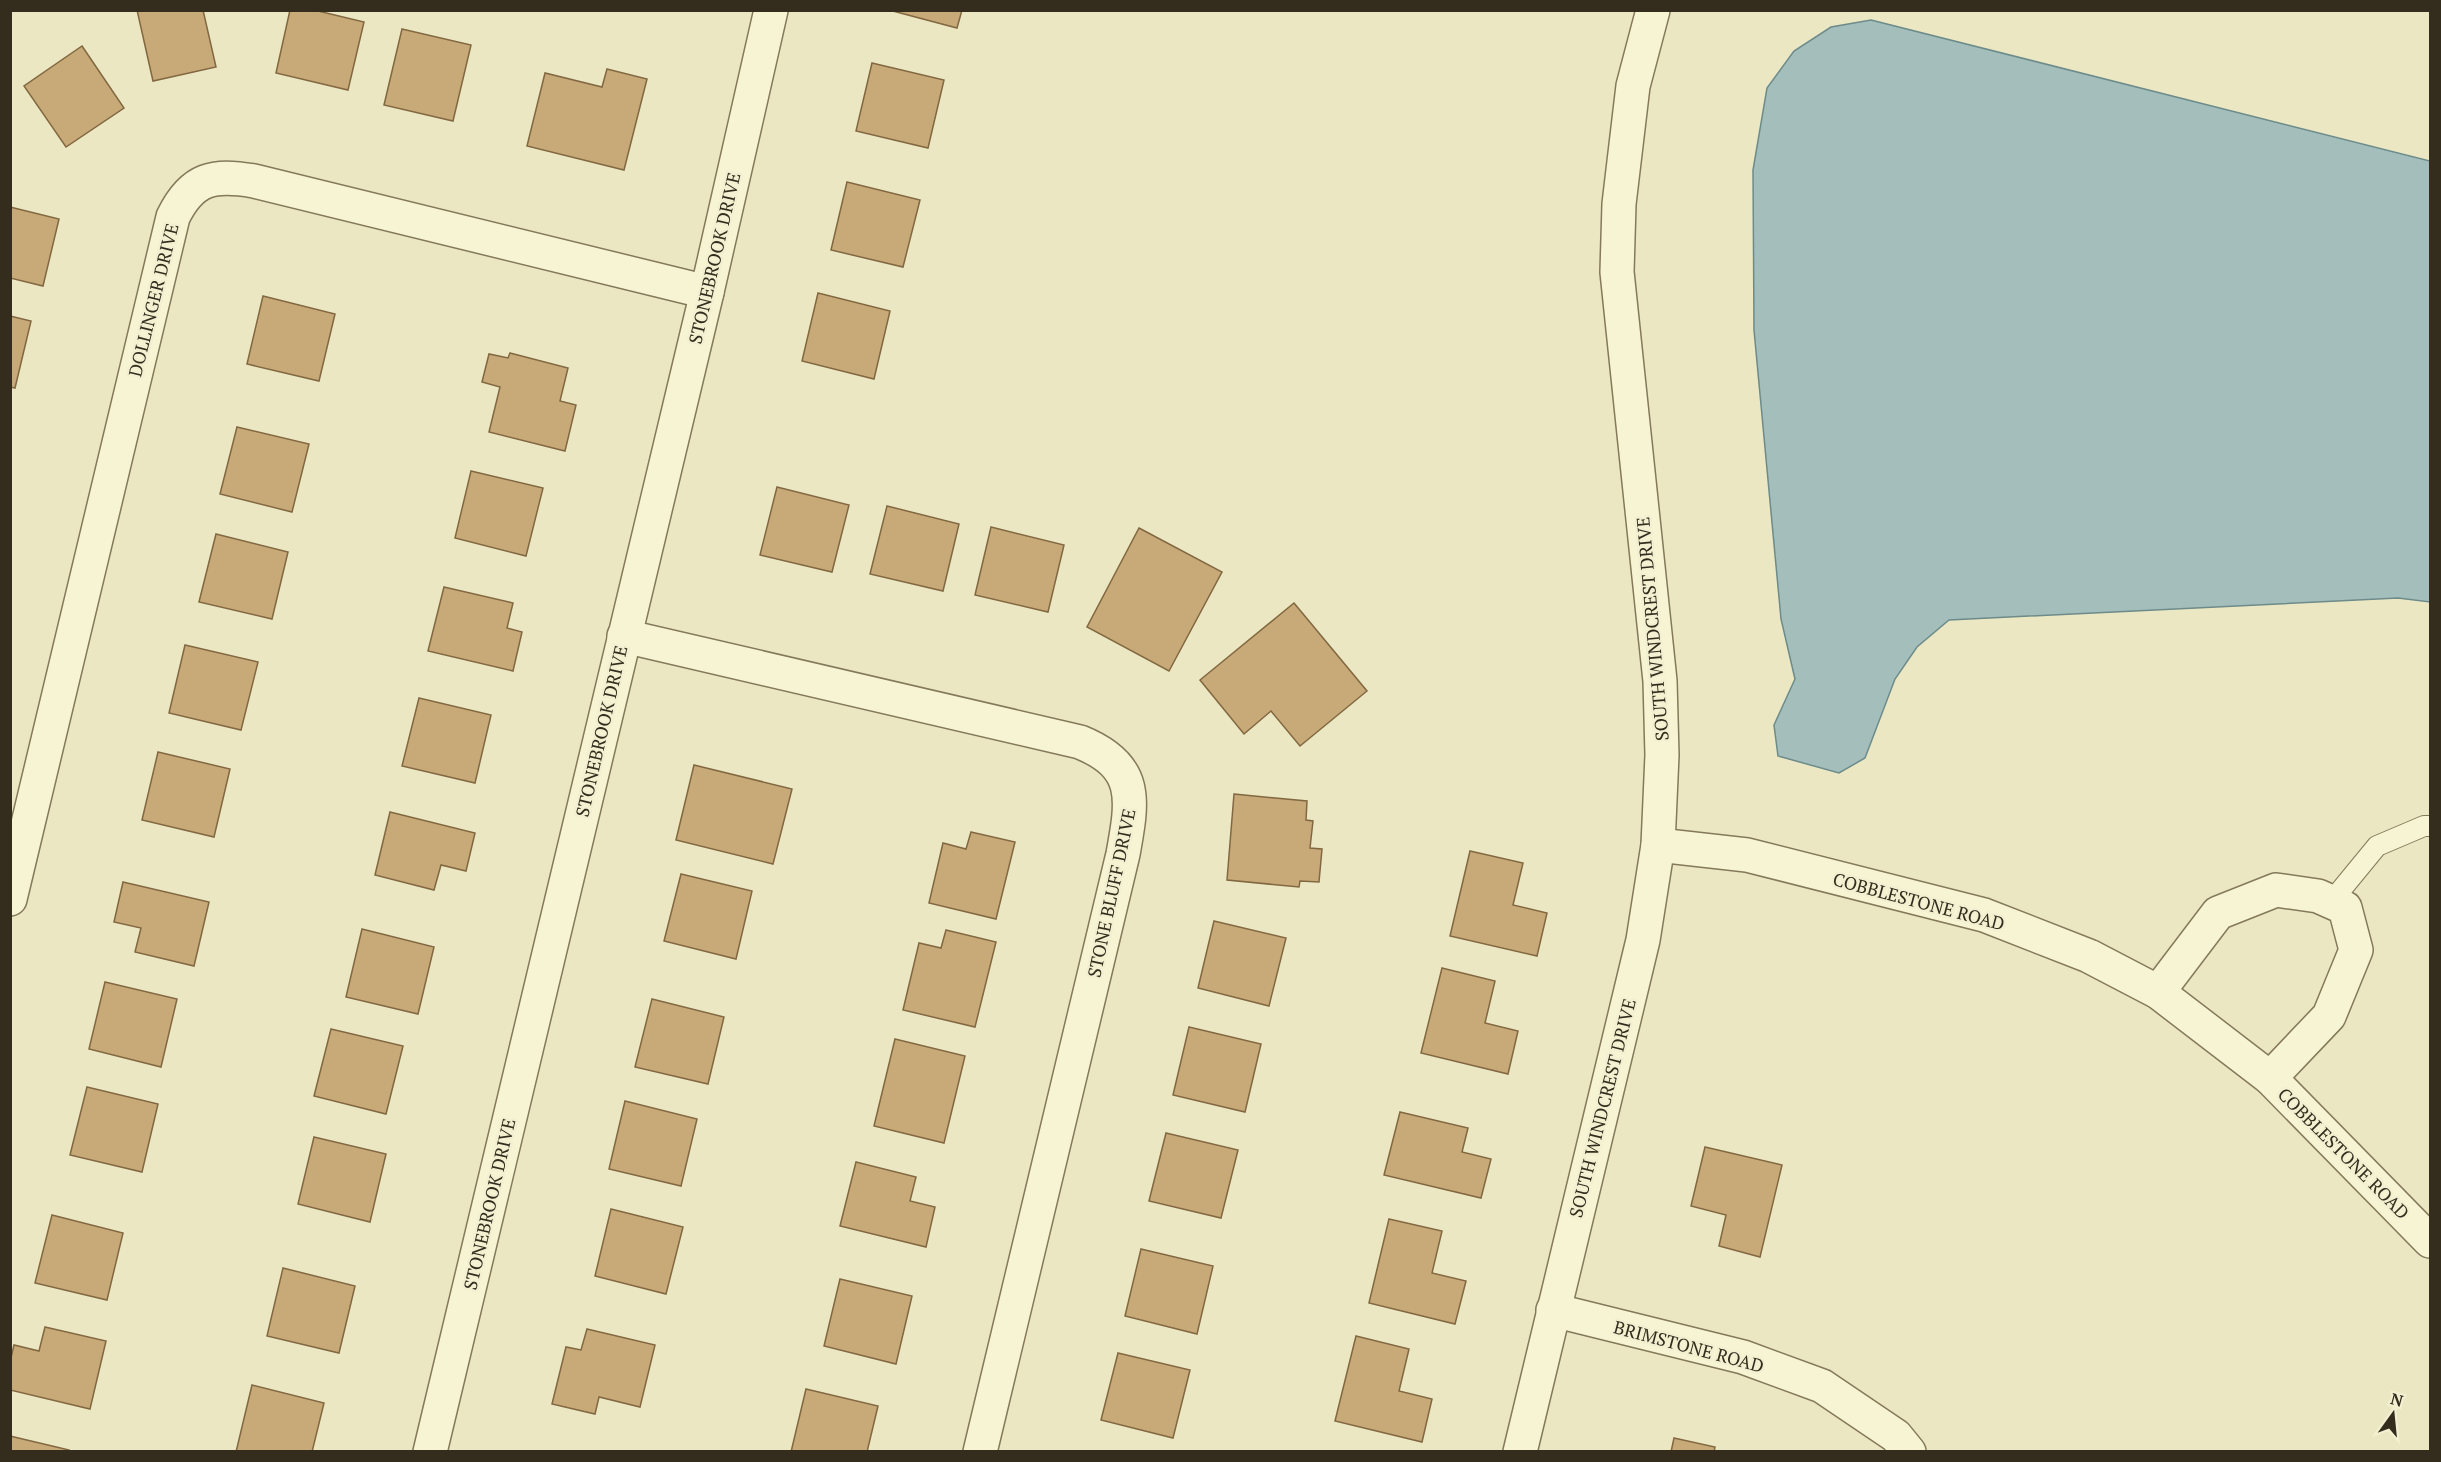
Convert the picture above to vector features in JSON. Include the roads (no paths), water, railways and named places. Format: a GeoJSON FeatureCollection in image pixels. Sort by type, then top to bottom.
{"type":"FeatureCollection","features":[{"type":"Feature","properties":{"kind":"street","name":"STONEBROOK DRIVE"},"geometry":{"type":"LineString","coordinates":[[430,1452],[707,292],[771,10]]}},
{"type":"Feature","properties":{"kind":"street","name":"SOUTH WINDCREST DRIVE"},"geometry":{"type":"LineString","coordinates":[[1520,1452],[1643,940],[1658,845],[1662,755],[1660,681],[1617,272],[1619,204],[1633,86],[1653,10]]}},
{"type":"Feature","properties":{"kind":"street","name":"DOLLINGER DRIVE"},"geometry":{"type":"LineString","coordinates":[[10,899],[173,217],[182,199],[198,184],[231,177],[254,181],[707,292]]}},
{"type":"Feature","properties":{"kind":"street","name":"STONE BLUFF DRIVE"},"geometry":{"type":"LineString","coordinates":[[624,636],[1080,742],[1098,749],[1112,759],[1124,776],[1130,794],[1131,814],[1123,854],[980,1452]]}},
{"type":"Feature","properties":{"kind":"street","name":"COBBLESTONE ROAD"},"geometry":{"type":"LineString","coordinates":[[1658,845],[1747,855],[1984,915],[2089,956],[2158,992],[2270,1078],[2430,1241]]}},
{"type":"Feature","properties":{"kind":"street"},"geometry":{"type":"LineString","coordinates":[[2158,992],[2218,913],[2276,890],[2318,896],[2345,908],[2356,950],[2330,1017],[2270,1078]]}},
{"type":"Feature","properties":{"kind":"street","name":"BRIMSTONE ROAD"},"geometry":{"type":"LineString","coordinates":[[1553,1310],[1743,1357],[1822,1386],[1896,1437],[1910,1452]]}},
{"type":"Feature","properties":{"kind":"lane"},"geometry":{"type":"LineString","coordinates":[[2331,902],[2377,846],[2424,825],[2430,826]]}},
{"type":"Feature","properties":{"kind":"water"},"geometry":{"type":"Polygon","coordinates":[[[1871,20],[2430,161],[2430,602],[2398,598],[1949,620],[1917,647],[1895,679],[1865,758],[1839,773],[1778,756],[1774,725],[1795,679],[1781,619],[1754,330],[1753,170],[1767,88],[1794,51],[1831,27],[1871,20]]]}}]}
